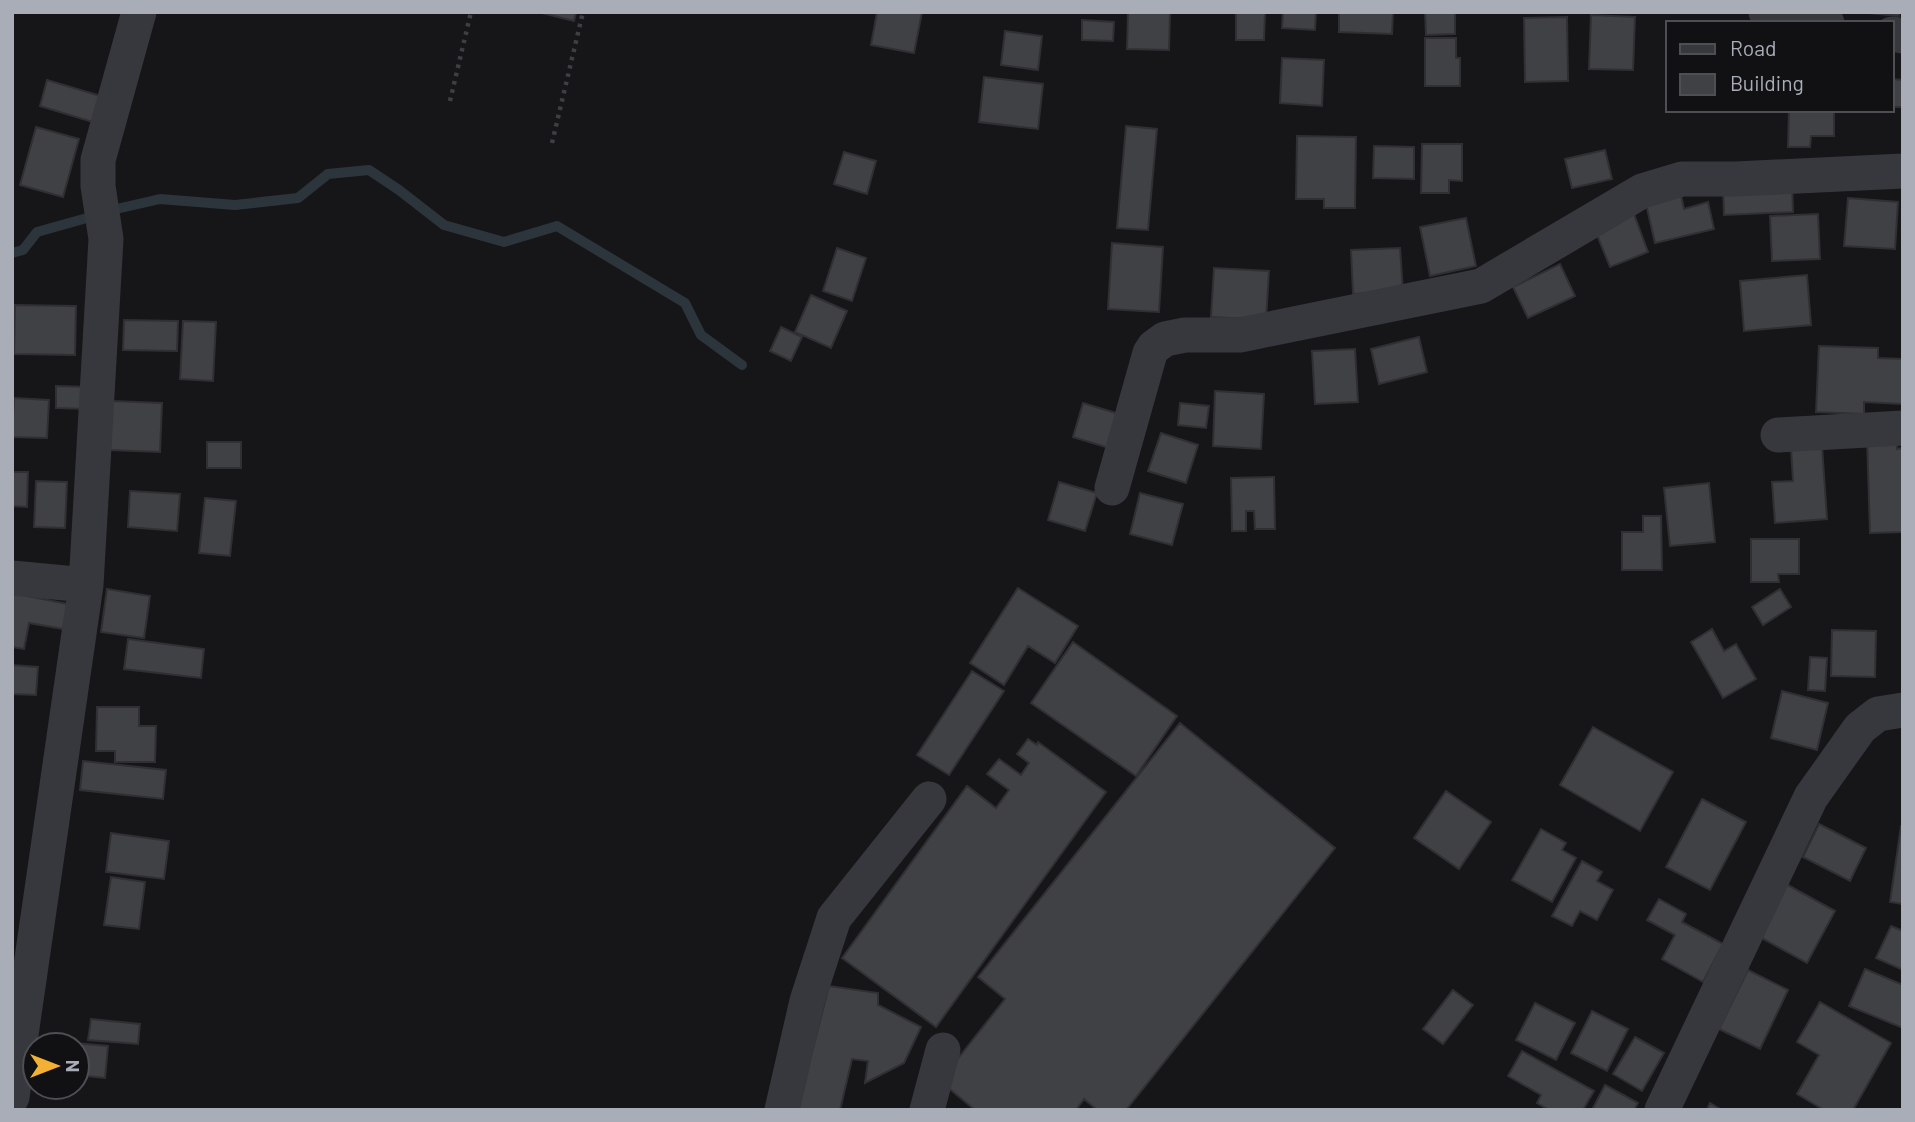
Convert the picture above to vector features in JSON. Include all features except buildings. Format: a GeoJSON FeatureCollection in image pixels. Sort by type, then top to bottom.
{"type":"FeatureCollection","features":[{"type":"Feature","properties":{"kind":"street"},"geometry":{"type":"LineString","coordinates":[[12,1097],[86,585],[106,239],[98,186],[98,160],[139,12]]}},
{"type":"Feature","properties":{"kind":"street"},"geometry":{"type":"LineString","coordinates":[[1766,12],[1816,21]]}},
{"type":"Feature","properties":{"kind":"street"},"geometry":{"type":"LineString","coordinates":[[1112,488],[1150,353],[1165,339],[1185,335],[1240,335],[1481,286],[1642,191],[1682,179],[1903,171]]}},
{"type":"Feature","properties":{"kind":"street"},"geometry":{"type":"LineString","coordinates":[[1778,435],[1903,428]]}},
{"type":"Feature","properties":{"kind":"street"},"geometry":{"type":"LineString","coordinates":[[12,578],[86,585]]}},
{"type":"Feature","properties":{"kind":"street"},"geometry":{"type":"LineString","coordinates":[[1662,1110],[1811,797],[1860,728],[1878,714],[1903,710]]}},
{"type":"Feature","properties":{"kind":"street"},"geometry":{"type":"LineString","coordinates":[[782,1110],[807,1001],[835,919],[929,799]]}},
{"type":"Feature","properties":{"kind":"street"},"geometry":{"type":"LineString","coordinates":[[927,1110],[943,1050]]}},
{"type":"Feature","properties":{"kind":"path"},"geometry":{"type":"LineString","coordinates":[[450,101],[471,12]]}},
{"type":"Feature","properties":{"kind":"path"},"geometry":{"type":"LineString","coordinates":[[552,143],[583,12]]}},
{"type":"Feature","properties":{"kind":"waterway"},"geometry":{"type":"LineString","coordinates":[[112,210],[160,199],[235,205],[298,198],[328,174],[369,170],[444,225],[504,242],[557,226],[685,303],[701,335],[742,365]]}},
{"type":"Feature","properties":{"kind":"waterway"},"geometry":{"type":"LineString","coordinates":[[12,253],[23,250],[37,232],[87,218]]}}]}
